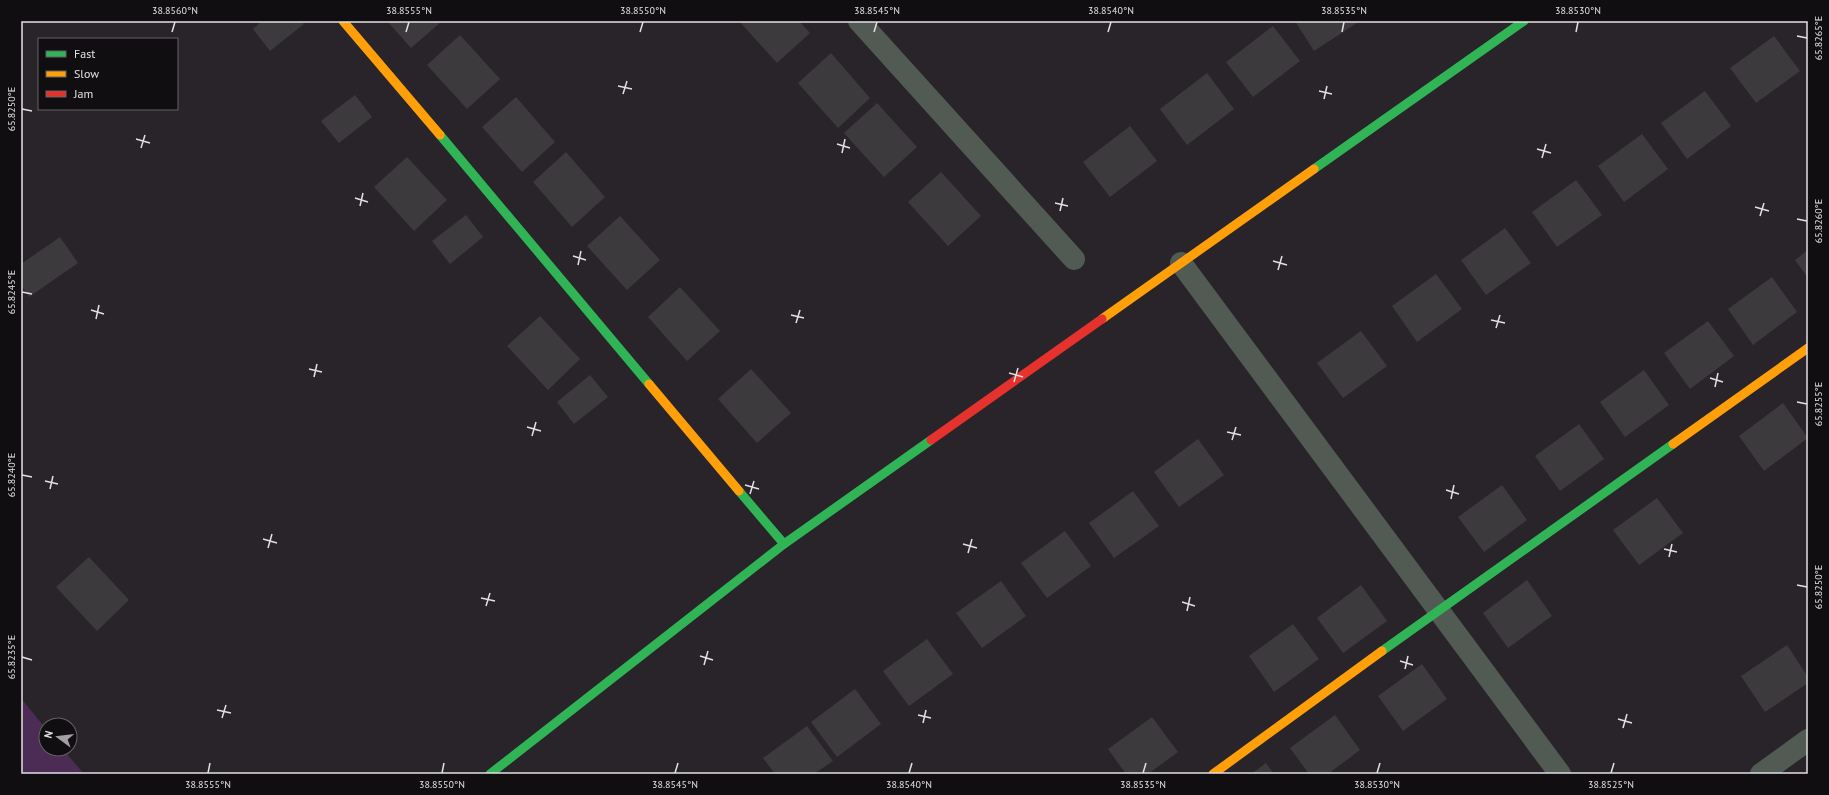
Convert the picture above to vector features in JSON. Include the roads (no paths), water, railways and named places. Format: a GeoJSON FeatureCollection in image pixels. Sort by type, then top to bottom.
{"type":"FeatureCollection","features":[{"type":"Feature","properties":{"kind":"street"},"geometry":{"type":"LineString","coordinates":[[342,21],[784,544]]}},
{"type":"Feature","properties":{"kind":"street"},"geometry":{"type":"LineString","coordinates":[[859,21],[1074,259]]}},
{"type":"Feature","properties":{"kind":"street"},"geometry":{"type":"LineString","coordinates":[[490,774],[784,544],[1524,21]]}},
{"type":"Feature","properties":{"kind":"street"},"geometry":{"type":"LineString","coordinates":[[1181,263],[1560,774]]}},
{"type":"Feature","properties":{"kind":"street"},"geometry":{"type":"LineString","coordinates":[[1213,774],[1438,610],[1808,348]]}},
{"type":"Feature","properties":{"kind":"street"},"geometry":{"type":"LineString","coordinates":[[1761,774],[1808,740]]}}]}
